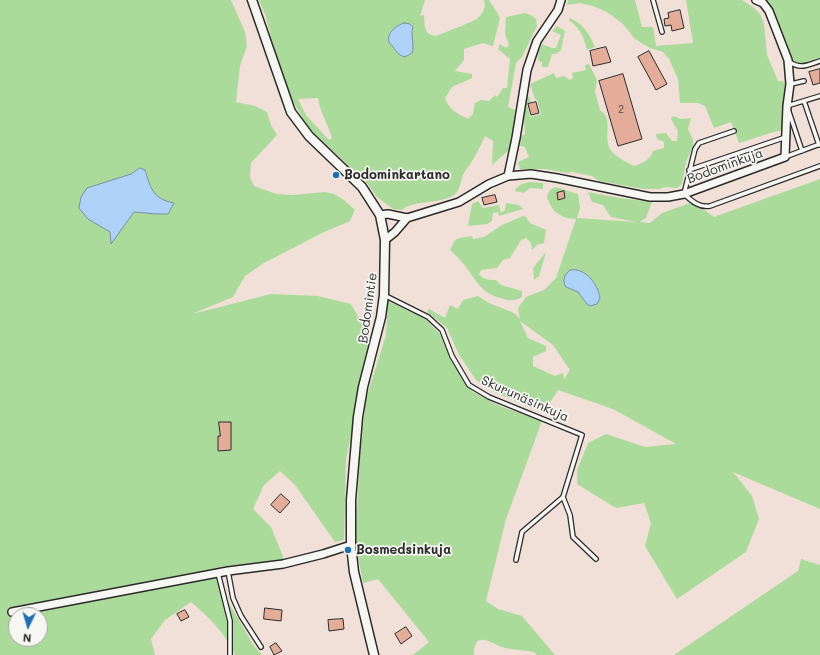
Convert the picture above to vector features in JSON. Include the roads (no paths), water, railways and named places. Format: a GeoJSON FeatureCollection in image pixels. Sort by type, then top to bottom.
{"type":"FeatureCollection","features":[{"type":"Feature","properties":{"kind":"street","name":"Bodomintie"},"geometry":{"type":"LineString","coordinates":[[252,0],[291,112],[309,136],[362,187],[380,215],[385,240],[384,295],[381,317],[358,417],[352,500],[351,544],[354,572],[374,655]]}},
{"type":"Feature","properties":{"kind":"street"},"geometry":{"type":"LineString","coordinates":[[508,176],[516,138],[526,70],[537,41],[558,10],[561,0]]}},
{"type":"Feature","properties":{"kind":"street"},"geometry":{"type":"LineString","coordinates":[[756,0],[763,3],[769,11],[788,60],[790,84],[787,106],[785,157]]}},
{"type":"Feature","properties":{"kind":"street","name":"Bodominkuja"},"geometry":{"type":"LineString","coordinates":[[380,215],[388,214],[407,218],[459,202],[488,184],[508,176],[531,174],[650,197],[668,197],[684,194],[785,157]]}},
{"type":"Feature","properties":{"kind":"street"},"geometry":{"type":"LineString","coordinates":[[385,240],[395,232],[407,218]]}},
{"type":"Feature","properties":{"kind":"street"},"geometry":{"type":"LineString","coordinates":[[38,607],[228,571],[283,564],[323,554],[351,544]]}},
{"type":"Feature","properties":{"kind":"lane"},"geometry":{"type":"LineString","coordinates":[[653,0],[662,32]]}},
{"type":"Feature","properties":{"kind":"lane"},"geometry":{"type":"LineString","coordinates":[[788,60],[796,66],[802,67],[820,60]]}},
{"type":"Feature","properties":{"kind":"lane"},"geometry":{"type":"LineString","coordinates":[[790,84],[804,81]]}},
{"type":"Feature","properties":{"kind":"lane"},"geometry":{"type":"LineString","coordinates":[[802,151],[787,106],[820,96]]}},
{"type":"Feature","properties":{"kind":"lane"},"geometry":{"type":"LineString","coordinates":[[785,157],[819,144],[804,101]]}},
{"type":"Feature","properties":{"kind":"lane"},"geometry":{"type":"LineString","coordinates":[[734,130],[698,143],[689,170],[684,194],[693,202],[705,207],[710,206],[820,166]]}},
{"type":"Feature","properties":{"kind":"lane"},"geometry":{"type":"LineString","coordinates":[[689,170],[786,137]]}},
{"type":"Feature","properties":{"kind":"lane","name":"Skurunäsinkuja"},"geometry":{"type":"LineString","coordinates":[[384,295],[428,317],[442,330],[452,356],[470,385],[489,397],[582,436],[563,498]]}},
{"type":"Feature","properties":{"kind":"lane"},"geometry":{"type":"LineString","coordinates":[[516,560],[522,532],[563,498],[570,515],[573,536],[596,559]]}},
{"type":"Feature","properties":{"kind":"lane"},"geometry":{"type":"LineString","coordinates":[[228,571],[240,616],[261,647]]}},
{"type":"Feature","properties":{"kind":"lane"},"geometry":{"type":"LineString","coordinates":[[218,573],[230,621],[230,655]]}},
{"type":"Feature","properties":{"kind":"water"},"geometry":{"type":"Polygon","coordinates":[[[404,23],[410,24],[413,27],[412,53],[405,57],[397,52],[389,43],[388,39],[393,30],[404,23]]]}},
{"type":"Feature","properties":{"kind":"water"},"geometry":{"type":"Polygon","coordinates":[[[140,168],[145,170],[151,188],[157,196],[161,199],[174,203],[168,214],[134,212],[111,244],[110,232],[88,219],[79,208],[81,197],[87,188],[131,174],[140,168]]]}},
{"type":"Feature","properties":{"kind":"water"},"geometry":{"type":"Polygon","coordinates":[[[570,270],[581,271],[594,283],[600,298],[597,304],[590,306],[578,292],[566,287],[564,278],[570,270]]]}},
{"type":"Feature","properties":{"kind":"place","name":"Bodominkartano"},"geometry":{"type":"Point","coordinates":[336,175]}},
{"type":"Feature","properties":{"kind":"place","name":"Bosmedsinkuja"},"geometry":{"type":"Point","coordinates":[348,550]}}]}
